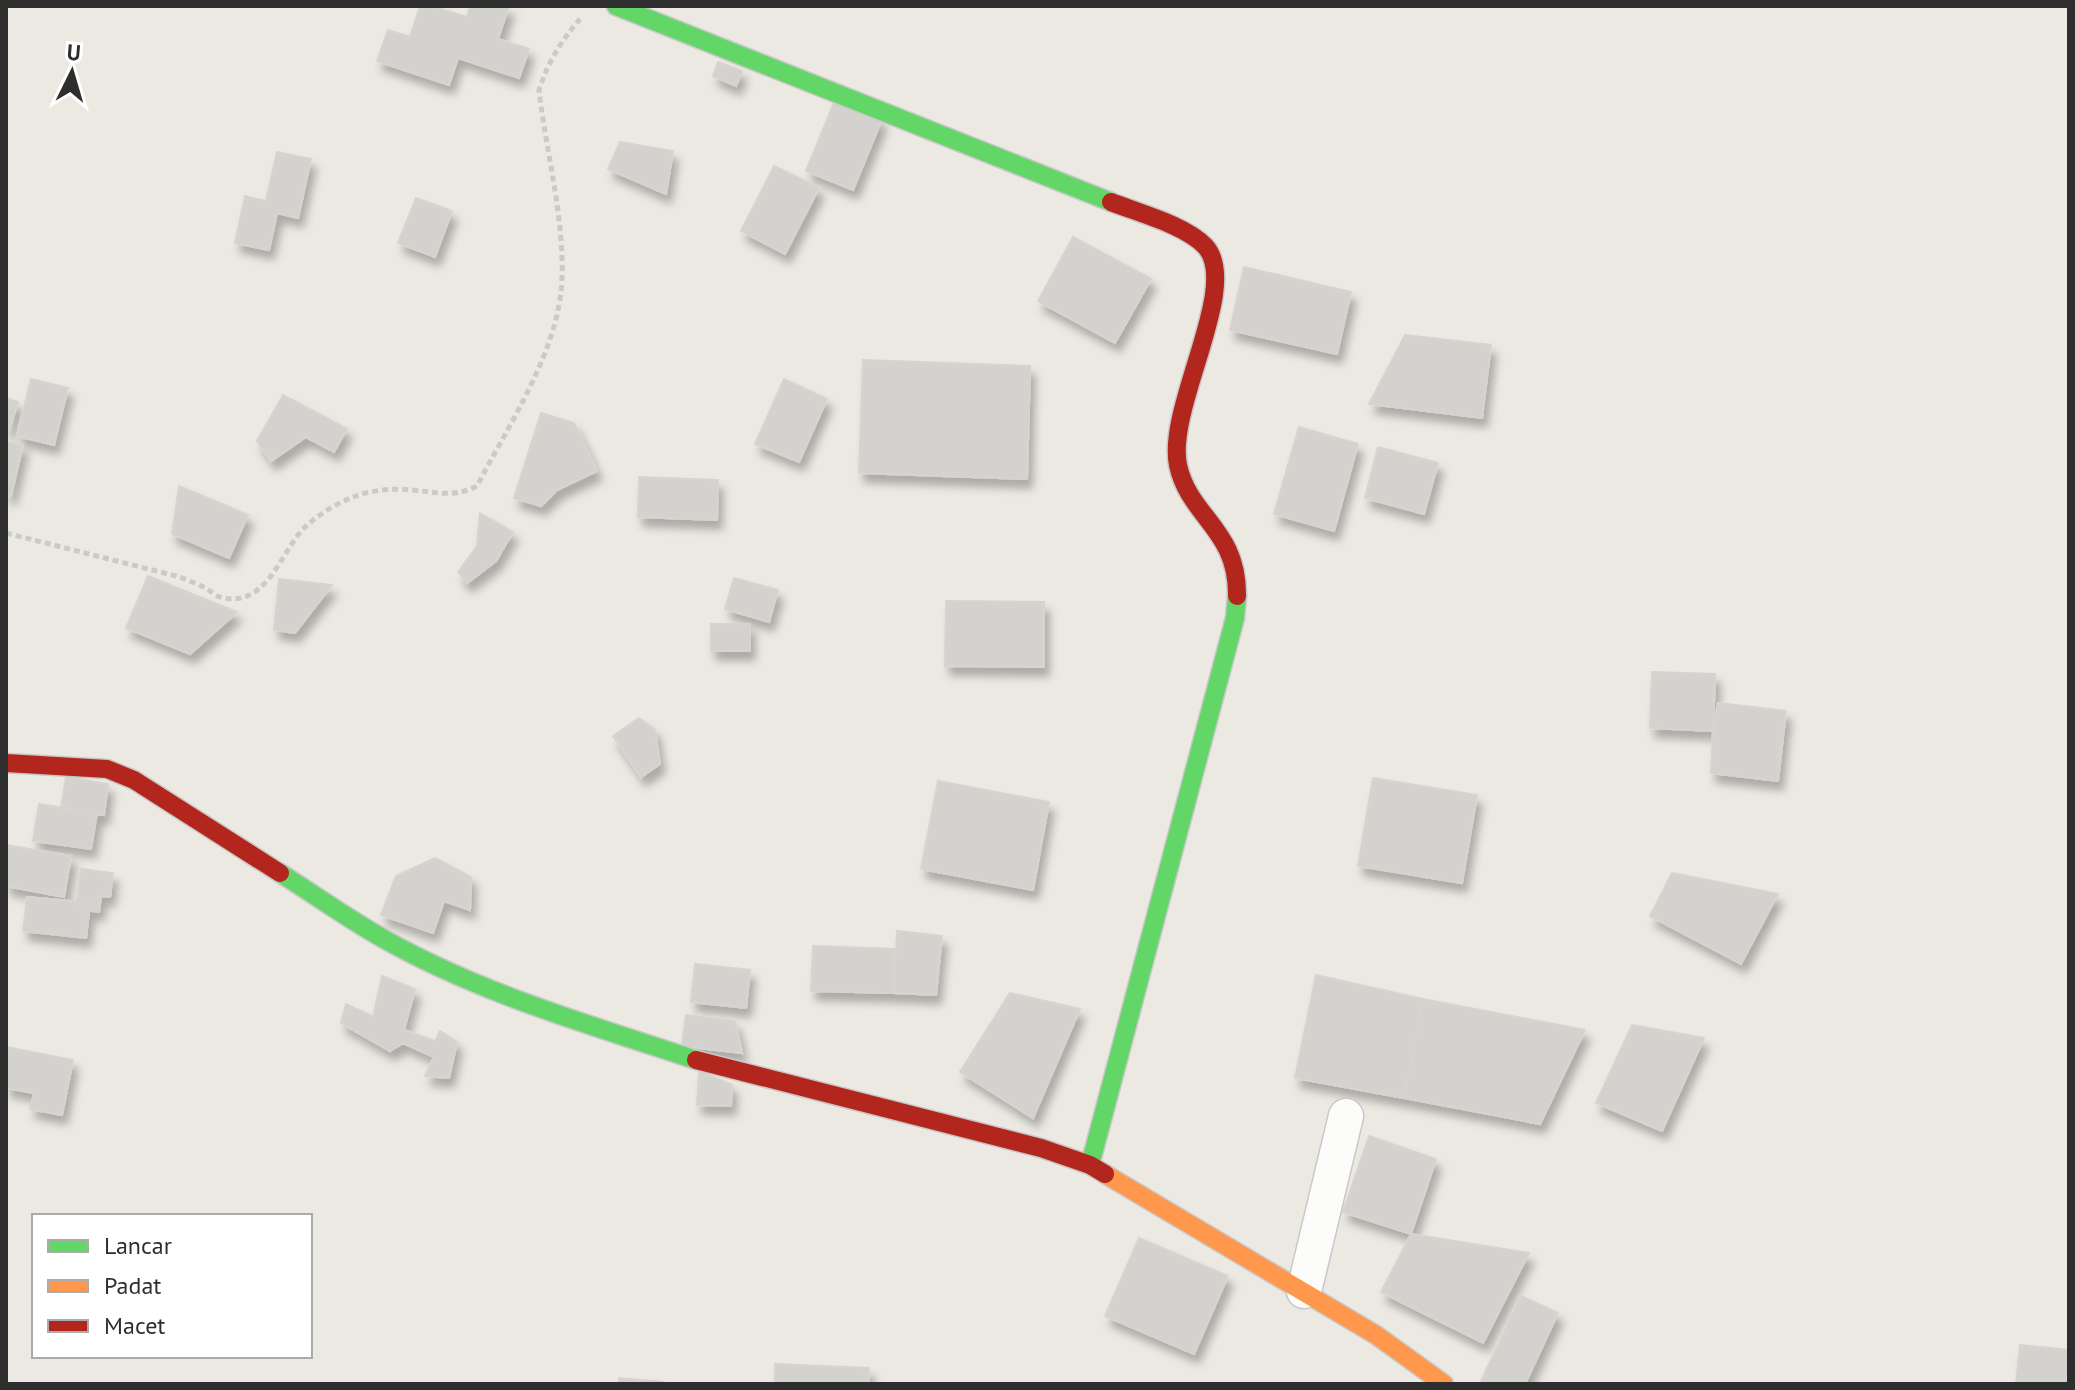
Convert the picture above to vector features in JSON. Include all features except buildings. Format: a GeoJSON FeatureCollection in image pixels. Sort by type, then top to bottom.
{"type":"FeatureCollection","features":[{"type":"Feature","properties":{"kind":"street"},"geometry":{"type":"LineString","coordinates":[[616,6],[1152,218],[1191,236],[1210,251],[1214,293],[1209,324],[1184,400],[1176,450],[1184,484],[1229,549],[1237,571],[1235,618],[1090,1165]]}},
{"type":"Feature","properties":{"kind":"street"},"geometry":{"type":"LineString","coordinates":[[6,763],[107,769],[134,780],[384,939],[447,970],[545,1010],[719,1068],[1041,1148],[1090,1165],[1376,1335],[1444,1384]]}},
{"type":"Feature","properties":{"kind":"street"},"geometry":{"type":"LineString","coordinates":[[1304,1291],[1346,1116]]}},
{"type":"Feature","properties":{"kind":"path"},"geometry":{"type":"LineString","coordinates":[[6,533],[176,576],[202,586],[219,597],[236,598],[253,594],[264,585],[303,529],[326,510],[359,495],[391,489],[443,494],[463,493],[477,486],[540,364],[558,311],[562,278],[558,226],[539,90],[560,41],[581,18]]}},
{"type":"Feature","properties":{"kind":"traffic: fast"},"geometry":{"type":"LineString","coordinates":[[616,6],[1111,202]]}},
{"type":"Feature","properties":{"kind":"traffic: fast"},"geometry":{"type":"LineString","coordinates":[[1090,1165],[1235,618],[1237,596]]}},
{"type":"Feature","properties":{"kind":"traffic: fast"},"geometry":{"type":"LineString","coordinates":[[280,873],[421,959],[537,1007],[696,1060]]}},
{"type":"Feature","properties":{"kind":"traffic: slow"},"geometry":{"type":"LineString","coordinates":[[1105,1174],[1376,1335],[1444,1384]]}},
{"type":"Feature","properties":{"kind":"traffic: jam"},"geometry":{"type":"LineString","coordinates":[[1111,202],[1186,232],[1205,246],[1214,264],[1215,289],[1210,317],[1182,412],[1177,441],[1178,465],[1192,498],[1230,555],[1237,596]]}},
{"type":"Feature","properties":{"kind":"traffic: jam"},"geometry":{"type":"LineString","coordinates":[[6,763],[107,769],[134,780],[280,873]]}},
{"type":"Feature","properties":{"kind":"traffic: jam"},"geometry":{"type":"LineString","coordinates":[[696,1060],[1041,1148],[1090,1165],[1105,1174]]}}]}
